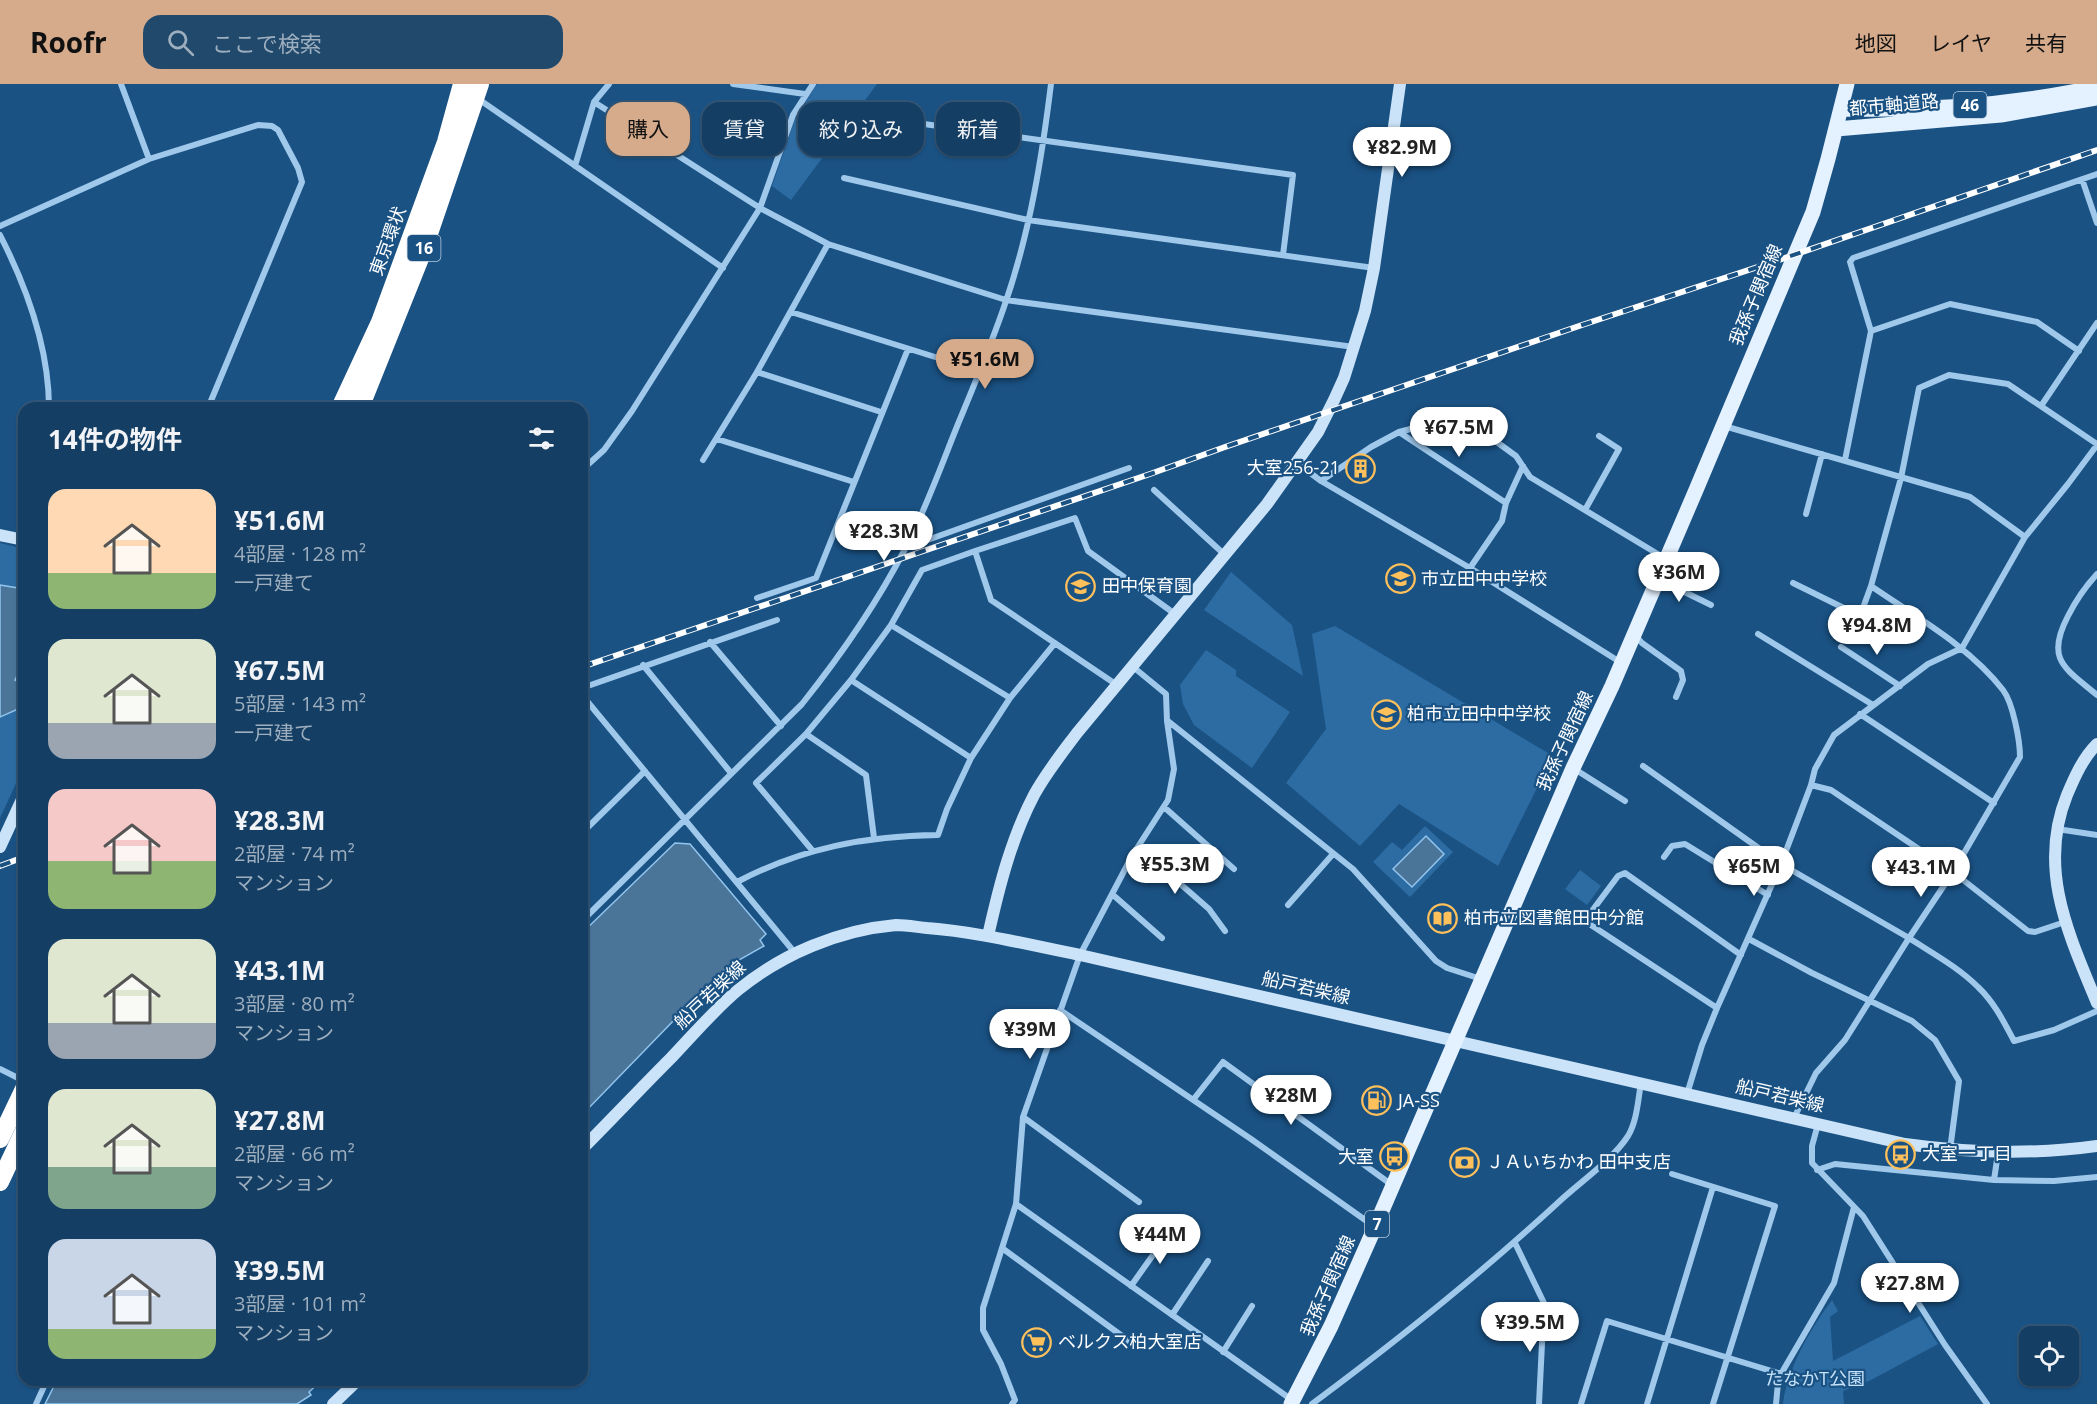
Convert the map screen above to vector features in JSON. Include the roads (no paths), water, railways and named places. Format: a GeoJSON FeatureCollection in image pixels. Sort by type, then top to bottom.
{"type":"FeatureCollection","features":[{"type":"Feature","properties":{"kind":"highway","name":"東京環状"},"geometry":{"type":"LineString","coordinates":[[343,402],[384,312],[446,142],[462,84]]}},
{"type":"Feature","properties":{"kind":"highway","name":"東京環状"},"geometry":{"type":"LineString","coordinates":[[362,402],[423,251],[478,91]]}},
{"type":"Feature","properties":{"kind":"highway"},"geometry":{"type":"LineString","coordinates":[[0,1139],[18,1102]]}},
{"type":"Feature","properties":{"kind":"highway"},"geometry":{"type":"LineString","coordinates":[[0,1182],[18,1144]]}},
{"type":"Feature","properties":{"kind":"main road","name":"我孫子関宿線"},"geometry":{"type":"LineString","coordinates":[[1292,1403],[1331,1326],[1376,1227],[1481,979],[1634,633],[1813,212],[1847,84]]}},
{"type":"Feature","properties":{"kind":"main road","name":"都市軸道路"},"geometry":{"type":"LineString","coordinates":[[1841,109],[1879,110],[1968,105],[2047,96],[2097,87]]}},
{"type":"Feature","properties":{"kind":"main road","name":"都市軸道路"},"geometry":{"type":"LineString","coordinates":[[1836,129],[2001,115],[2097,98]]}},
{"type":"Feature","properties":{"kind":"street"},"geometry":{"type":"LineString","coordinates":[[122,84],[148,159]]}},
{"type":"Feature","properties":{"kind":"street"},"geometry":{"type":"LineString","coordinates":[[462,84],[478,91],[575,166],[723,268]]}},
{"type":"Feature","properties":{"kind":"street"},"geometry":{"type":"LineString","coordinates":[[575,166],[594,102],[609,84]]}},
{"type":"Feature","properties":{"kind":"street"},"geometry":{"type":"LineString","coordinates":[[733,84],[805,94]]}},
{"type":"Feature","properties":{"kind":"street"},"geometry":{"type":"LineString","coordinates":[[588,465],[604,450],[621,427],[760,208],[793,115],[813,84]]}},
{"type":"Feature","properties":{"kind":"street"},"geometry":{"type":"LineString","coordinates":[[588,915],[802,704],[863,622],[905,548],[924,508],[980,371],[1006,300],[1028,220],[1044,142],[1052,84]]}},
{"type":"Feature","properties":{"kind":"street"},"geometry":{"type":"LineString","coordinates":[[988,936],[1014,841],[1035,794],[1077,733],[1267,504],[1317,432],[1334,400],[1355,347],[1365,312],[1374,268],[1400,84]]}},
{"type":"Feature","properties":{"kind":"street"},"geometry":{"type":"LineString","coordinates":[[594,102],[760,208],[828,244],[1006,300],[1355,347]]}},
{"type":"Feature","properties":{"kind":"street"},"geometry":{"type":"LineString","coordinates":[[0,225],[148,159],[265,124],[278,130],[301,175],[302,182],[211,402]]}},
{"type":"Feature","properties":{"kind":"street"},"geometry":{"type":"LineString","coordinates":[[924,124],[1293,175],[1283,255]]}},
{"type":"Feature","properties":{"kind":"street"},"geometry":{"type":"LineString","coordinates":[[1845,460],[1871,331],[1850,267],[1853,258],[2097,174]]}},
{"type":"Feature","properties":{"kind":"street"},"geometry":{"type":"LineString","coordinates":[[844,178],[1028,220],[1374,268]]}},
{"type":"Feature","properties":{"kind":"street"},"geometry":{"type":"LineString","coordinates":[[2082,178],[2097,223]]}},
{"type":"Feature","properties":{"kind":"street"},"geometry":{"type":"LineString","coordinates":[[0,235],[19,275],[35,318],[47,378],[49,402]]}},
{"type":"Feature","properties":{"kind":"street"},"geometry":{"type":"LineString","coordinates":[[704,460],[757,372],[828,244]]}},
{"type":"Feature","properties":{"kind":"street"},"geometry":{"type":"LineString","coordinates":[[1871,331],[1950,304],[2037,322],[2079,351]]}},
{"type":"Feature","properties":{"kind":"street"},"geometry":{"type":"LineString","coordinates":[[790,312],[980,371]]}},
{"type":"Feature","properties":{"kind":"street"},"geometry":{"type":"LineString","coordinates":[[2042,406],[2097,323]]}},
{"type":"Feature","properties":{"kind":"street"},"geometry":{"type":"LineString","coordinates":[[757,598],[816,578],[908,349]]}},
{"type":"Feature","properties":{"kind":"street"},"geometry":{"type":"LineString","coordinates":[[757,372],[881,412]]}},
{"type":"Feature","properties":{"kind":"street"},"geometry":{"type":"LineString","coordinates":[[1687,1094],[1702,1045],[1717,1008],[1781,864],[1815,769],[1834,735],[1928,664],[1962,648],[2025,537],[2097,444],[2008,384],[1949,375],[1919,388],[1901,478],[1871,586],[1860,616],[1793,583]]}},
{"type":"Feature","properties":{"kind":"street"},"geometry":{"type":"LineString","coordinates":[[1321,481],[1371,447],[1399,432],[1461,416],[1516,456],[1530,477],[1665,559]]}},
{"type":"Feature","properties":{"kind":"street"},"geometry":{"type":"LineString","coordinates":[[1723,425],[1970,497],[2025,537]]}},
{"type":"Feature","properties":{"kind":"street"},"geometry":{"type":"LineString","coordinates":[[1399,432],[1506,503]]}},
{"type":"Feature","properties":{"kind":"street"},"geometry":{"type":"LineString","coordinates":[[1585,510],[1619,449],[1599,436]]}},
{"type":"Feature","properties":{"kind":"street"},"geometry":{"type":"LineString","coordinates":[[717,439],[854,482]]}},
{"type":"Feature","properties":{"kind":"street"},"geometry":{"type":"LineString","coordinates":[[1806,514],[1822,454]]}},
{"type":"Feature","properties":{"kind":"street"},"geometry":{"type":"LineString","coordinates":[[1297,463],[1321,481],[1470,568],[1621,663]]}},
{"type":"Feature","properties":{"kind":"street"},"geometry":{"type":"LineString","coordinates":[[1470,568],[1502,521],[1506,503],[1523,466]]}},
{"type":"Feature","properties":{"kind":"street"},"geometry":{"type":"LineString","coordinates":[[905,548],[1129,468]]}},
{"type":"Feature","properties":{"kind":"street"},"geometry":{"type":"LineString","coordinates":[[1154,490],[1225,555]]}},
{"type":"Feature","properties":{"kind":"street"},"geometry":{"type":"LineString","coordinates":[[812,850],[756,783],[806,735],[851,680],[891,625],[922,570],[1075,518],[1088,551],[1176,614]]}},
{"type":"Feature","properties":{"kind":"street"},"geometry":{"type":"LineString","coordinates":[[0,535],[18,539]]}},
{"type":"Feature","properties":{"kind":"street"},"geometry":{"type":"LineString","coordinates":[[975,551],[991,600],[1117,685]]}},
{"type":"Feature","properties":{"kind":"street"},"geometry":{"type":"LineString","coordinates":[[1657,579],[1711,605]]}},
{"type":"Feature","properties":{"kind":"street"},"geometry":{"type":"LineString","coordinates":[[2095,579],[2081,591],[2059,633],[2056,644],[2058,654],[2067,670],[2097,695]]}},
{"type":"Feature","properties":{"kind":"street"},"geometry":{"type":"LineString","coordinates":[[1794,1118],[1816,1073],[1845,1040],[1953,872],[2020,757],[2020,746],[2008,700],[2003,690],[1962,648],[1871,586]]}},
{"type":"Feature","properties":{"kind":"street"},"geometry":{"type":"LineString","coordinates":[[588,686],[777,620]]}},
{"type":"Feature","properties":{"kind":"street"},"geometry":{"type":"LineString","coordinates":[[891,625],[1010,698]]}},
{"type":"Feature","properties":{"kind":"street"},"geometry":{"type":"LineString","coordinates":[[1634,633],[1642,643],[1681,671],[1683,680],[1676,698]]}},
{"type":"Feature","properties":{"kind":"street"},"geometry":{"type":"LineString","coordinates":[[1758,634],[1873,705]]}},
{"type":"Feature","properties":{"kind":"street"},"geometry":{"type":"LineString","coordinates":[[710,642],[780,726]]}},
{"type":"Feature","properties":{"kind":"street"},"geometry":{"type":"LineString","coordinates":[[737,882],[812,850],[874,837],[938,835],[947,809],[971,758],[1010,698],[1055,644]]}},
{"type":"Feature","properties":{"kind":"street"},"geometry":{"type":"LineString","coordinates":[[1841,647],[1900,686]]}},
{"type":"Feature","properties":{"kind":"street"},"geometry":{"type":"LineString","coordinates":[[643,665],[732,772]]}},
{"type":"Feature","properties":{"kind":"street"},"geometry":{"type":"LineString","coordinates":[[1012,1404],[1015,1400],[983,1330],[983,1308],[1016,1204],[1023,1117],[1080,955],[1138,847],[1168,800],[1174,769],[1167,721],[1166,694],[1132,666]]}},
{"type":"Feature","properties":{"kind":"street"},"geometry":{"type":"LineString","coordinates":[[851,680],[971,758]]}},
{"type":"Feature","properties":{"kind":"street"},"geometry":{"type":"LineString","coordinates":[[588,702],[795,953]]}},
{"type":"Feature","properties":{"kind":"street"},"geometry":{"type":"LineString","coordinates":[[1860,714],[1994,803]]}},
{"type":"Feature","properties":{"kind":"street"},"geometry":{"type":"LineString","coordinates":[[1167,721],[1353,869],[1436,961],[1447,968],[1481,979]]}},
{"type":"Feature","properties":{"kind":"street"},"geometry":{"type":"LineString","coordinates":[[806,735],[866,775],[874,837]]}},
{"type":"Feature","properties":{"kind":"street"},"geometry":{"type":"LineString","coordinates":[[2097,744],[2081,765],[2072,783],[2056,829],[2056,882],[2065,922],[2097,1003]]}},
{"type":"Feature","properties":{"kind":"street"},"geometry":{"type":"LineString","coordinates":[[1643,766],[1781,864],[1909,938],[1964,975],[1978,987],[2001,1016],[2014,1041],[2054,1030],[2097,1011]]}},
{"type":"Feature","properties":{"kind":"street"},"geometry":{"type":"LineString","coordinates":[[1573,768],[1625,801]]}},
{"type":"Feature","properties":{"kind":"street"},"geometry":{"type":"LineString","coordinates":[[588,827],[645,771]]}},
{"type":"Feature","properties":{"kind":"street"},"geometry":{"type":"LineString","coordinates":[[1811,785],[1831,790],[1953,872],[2028,931],[2034,932],[2065,922]]}},
{"type":"Feature","properties":{"kind":"street"},"geometry":{"type":"LineString","coordinates":[[1164,807],[1234,869]]}},
{"type":"Feature","properties":{"kind":"street"},"geometry":{"type":"LineString","coordinates":[[0,847],[18,808]]}},
{"type":"Feature","properties":{"kind":"street"},"geometry":{"type":"LineString","coordinates":[[2056,829],[2097,835]]}},
{"type":"Feature","properties":{"kind":"street"},"geometry":{"type":"LineString","coordinates":[[1664,857],[1672,846],[1685,844],[1768,895]]}},
{"type":"Feature","properties":{"kind":"street"},"geometry":{"type":"LineString","coordinates":[[1138,847],[1209,909],[1225,931]]}},
{"type":"Feature","properties":{"kind":"street"},"geometry":{"type":"LineString","coordinates":[[1288,905],[1333,854]]}},
{"type":"Feature","properties":{"kind":"street"},"geometry":{"type":"LineString","coordinates":[[1717,1008],[1591,925],[1589,915],[1618,876],[1624,873],[1741,955]]}},
{"type":"Feature","properties":{"kind":"street"},"geometry":{"type":"LineString","coordinates":[[1112,894],[1162,938]]}},
{"type":"Feature","properties":{"kind":"street","name":"船戸若柴線"},"geometry":{"type":"LineString","coordinates":[[588,1143],[737,991],[764,970],[795,953],[850,934],[897,925],[988,936],[1080,955],[1905,1144],[1998,1153],[2063,1151],[2097,1146]]}},
{"type":"Feature","properties":{"kind":"street"},"geometry":{"type":"LineString","coordinates":[[1749,939],[1812,973],[1912,1021],[1935,1040],[1959,1081],[1950,1150]]}},
{"type":"Feature","properties":{"kind":"street"},"geometry":{"type":"LineString","coordinates":[[1059,1010],[1376,1227]]}},
{"type":"Feature","properties":{"kind":"street"},"geometry":{"type":"LineString","coordinates":[[1193,1100],[1222,1062],[1394,1185]]}},
{"type":"Feature","properties":{"kind":"street"},"geometry":{"type":"LineString","coordinates":[[0,1069],[18,1078]]}},
{"type":"Feature","properties":{"kind":"street"},"geometry":{"type":"LineString","coordinates":[[1312,1404],[1515,1243],[1624,1142],[1634,1122],[1641,1083]]}},
{"type":"Feature","properties":{"kind":"street"},"geometry":{"type":"LineString","coordinates":[[1023,1117],[1139,1202]]}},
{"type":"Feature","properties":{"kind":"street"},"geometry":{"type":"LineString","coordinates":[[1818,1123],[1811,1157],[1812,1163],[1863,1216],[1940,1338],[1987,1404]]}},
{"type":"Feature","properties":{"kind":"street"},"geometry":{"type":"LineString","coordinates":[[1994,1180],[1998,1153]]}},
{"type":"Feature","properties":{"kind":"street"},"geometry":{"type":"LineString","coordinates":[[1817,1170],[1835,1164],[1994,1180],[2054,1181],[2097,1177]]}},
{"type":"Feature","properties":{"kind":"street"},"geometry":{"type":"LineString","coordinates":[[1672,1174],[1775,1206],[1713,1404]]}},
{"type":"Feature","properties":{"kind":"street"},"geometry":{"type":"LineString","coordinates":[[1647,1404],[1713,1187]]}},
{"type":"Feature","properties":{"kind":"street"},"geometry":{"type":"LineString","coordinates":[[1016,1204],[1292,1403]]}},
{"type":"Feature","properties":{"kind":"street"},"geometry":{"type":"LineString","coordinates":[[1776,1404],[1781,1374],[1834,1283],[1854,1207]]}},
{"type":"Feature","properties":{"kind":"street"},"geometry":{"type":"LineString","coordinates":[[1131,1286],[1170,1231]]}},
{"type":"Feature","properties":{"kind":"street"},"geometry":{"type":"LineString","coordinates":[[1515,1243],[1544,1303],[1539,1404]]}},
{"type":"Feature","properties":{"kind":"street"},"geometry":{"type":"LineString","coordinates":[[1002,1248],[1133,1344]]}},
{"type":"Feature","properties":{"kind":"street"},"geometry":{"type":"LineString","coordinates":[[1172,1315],[1208,1261]]}},
{"type":"Feature","properties":{"kind":"street"},"geometry":{"type":"LineString","coordinates":[[1223,1352],[1252,1306]]}},
{"type":"Feature","properties":{"kind":"street"},"geometry":{"type":"LineString","coordinates":[[1581,1404],[1607,1321],[1781,1374]]}},
{"type":"Feature","properties":{"kind":"street"},"geometry":{"type":"LineString","coordinates":[[36,1404],[44,1386]]}},
{"type":"Feature","properties":{"kind":"street"},"geometry":{"type":"LineString","coordinates":[[333,1404],[352,1386]]}},
{"type":"Feature","properties":{"kind":"railway"},"geometry":{"type":"LineString","coordinates":[[588,665],[2097,150]]}},
{"type":"Feature","properties":{"kind":"railway"},"geometry":{"type":"LineString","coordinates":[[0,866],[18,859]]}},
{"type":"Feature","properties":{"kind":"place","name":"大室256-21"},"geometry":{"type":"Point","coordinates":[1361,468]}},
{"type":"Feature","properties":{"kind":"place","name":"市立田中中学校"},"geometry":{"type":"Point","coordinates":[1400,579]}},
{"type":"Feature","properties":{"kind":"place","name":"田中保育園"},"geometry":{"type":"Point","coordinates":[1081,586]}},
{"type":"Feature","properties":{"kind":"place","name":"柏市立田中中学校"},"geometry":{"type":"Point","coordinates":[1386,714]}},
{"type":"Feature","properties":{"kind":"place","name":"柏市立図書館田中分館"},"geometry":{"type":"Point","coordinates":[1443,918]}},
{"type":"Feature","properties":{"kind":"place","name":"JA-SS"},"geometry":{"type":"Point","coordinates":[1377,1101]}},
{"type":"Feature","properties":{"kind":"place","name":"大室一丁目"},"geometry":{"type":"Point","coordinates":[1901,1154]}},
{"type":"Feature","properties":{"kind":"place","name":"大室"},"geometry":{"type":"Point","coordinates":[1395,1157]}},
{"type":"Feature","properties":{"kind":"place","name":"ＪＡいちかわ 田中支店"},"geometry":{"type":"Point","coordinates":[1465,1162]}},
{"type":"Feature","properties":{"kind":"place","name":"ベルクス柏大室店"},"geometry":{"type":"Point","coordinates":[1037,1342]}},
{"type":"Feature","properties":{"kind":"park label","name":"たなかT公園"},"geometry":{"type":"Point","coordinates":[1815,1379]}}]}
